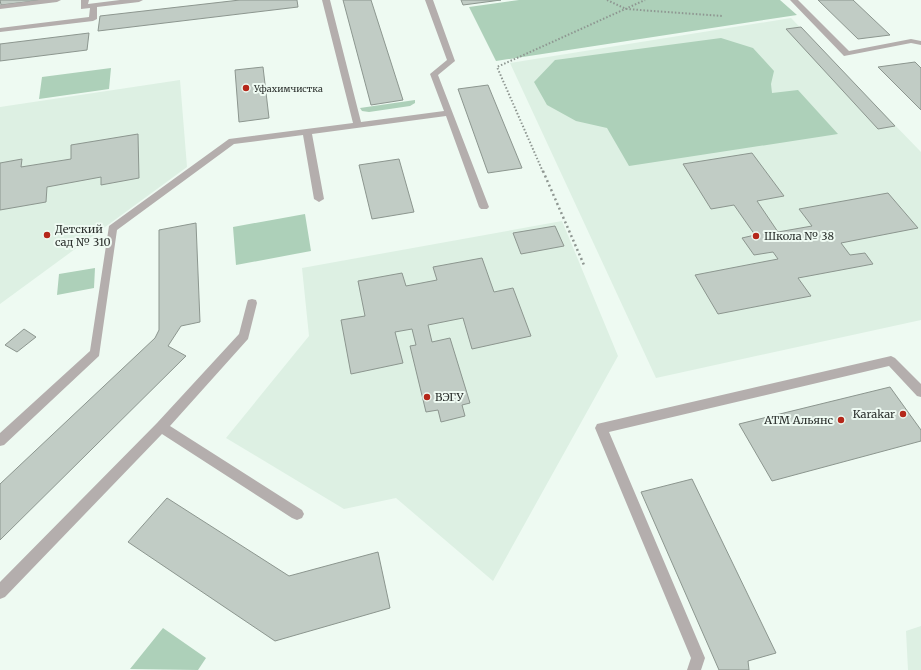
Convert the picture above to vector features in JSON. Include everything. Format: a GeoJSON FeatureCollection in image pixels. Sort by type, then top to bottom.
{"type":"FeatureCollection","features":[{"type":"Feature","properties":{"kind":"lane"},"geometry":{"type":"LineString","coordinates":[[0,6],[57,0]]}},
{"type":"Feature","properties":{"kind":"lane"},"geometry":{"type":"LineString","coordinates":[[85,0],[84,7],[139,0]]}},
{"type":"Feature","properties":{"kind":"lane"},"geometry":{"type":"LineString","coordinates":[[326,0],[358,125]]}},
{"type":"Feature","properties":{"kind":"lane"},"geometry":{"type":"LineString","coordinates":[[430,0],[451,61],[434,74],[484,207]]}},
{"type":"Feature","properties":{"kind":"lane"},"geometry":{"type":"LineString","coordinates":[[794,0],[847,54],[911,41],[921,43]]}},
{"type":"Feature","properties":{"kind":"lane"},"geometry":{"type":"LineString","coordinates":[[0,30],[93,19],[94,5]]}},
{"type":"Feature","properties":{"kind":"lane"},"geometry":{"type":"LineString","coordinates":[[0,441],[95,354],[112,228],[232,141],[449,113]]}},
{"type":"Feature","properties":{"kind":"lane"},"geometry":{"type":"LineString","coordinates":[[307,131],[319,199]]}},
{"type":"Feature","properties":{"kind":"lane"},"geometry":{"type":"LineString","coordinates":[[0,592],[161,427],[244,336],[252,303]]}},
{"type":"Feature","properties":{"kind":"lane"},"geometry":{"type":"LineString","coordinates":[[694,670],[698,658],[601,428],[891,361],[921,392]]}},
{"type":"Feature","properties":{"kind":"lane"},"geometry":{"type":"LineString","coordinates":[[161,427],[297,514]]}},
{"type":"Feature","properties":{"kind":"path"},"geometry":{"type":"LineString","coordinates":[[607,0],[626,9],[722,16]]}},
{"type":"Feature","properties":{"kind":"path"},"geometry":{"type":"LineString","coordinates":[[584,265],[497,67],[645,0]]}},
{"type":"Feature","properties":{"kind":"shaded area","name":"Школа № 38"},"geometry":{"type":"Polygon","coordinates":[[[791,18],[921,152],[921,320],[656,378],[510,63],[791,18]]]}},
{"type":"Feature","properties":{"kind":"shaded area","name":"Детский сад № 310"},"geometry":{"type":"Polygon","coordinates":[[[180,80],[187,167],[0,304],[0,107],[180,80]]]}},
{"type":"Feature","properties":{"kind":"shaded area","name":"ВЭГУ"},"geometry":{"type":"Polygon","coordinates":[[[562,221],[618,356],[493,581],[396,498],[344,509],[226,438],[309,336],[302,268],[562,221]]]}},
{"type":"Feature","properties":{"kind":"shaded area"},"geometry":{"type":"Polygon","coordinates":[[[921,626],[921,670],[908,670],[906,631],[921,626]]]}},
{"type":"Feature","properties":{"kind":"green space"},"geometry":{"type":"Polygon","coordinates":[[[519,0],[780,0],[797,15],[496,61],[469,7],[519,0]]]}},
{"type":"Feature","properties":{"kind":"green space"},"geometry":{"type":"Polygon","coordinates":[[[721,38],[753,48],[774,71],[771,84],[772,93],[798,90],[838,134],[629,166],[607,128],[576,121],[547,105],[534,82],[555,60],[721,38]]]}},
{"type":"Feature","properties":{"kind":"green space"},"geometry":{"type":"Polygon","coordinates":[[[111,68],[109,89],[39,99],[42,77],[111,68]]]}},
{"type":"Feature","properties":{"kind":"green space"},"geometry":{"type":"Polygon","coordinates":[[[415,100],[415,103],[410,106],[369,112],[362,111],[360,108],[415,100]]]}},
{"type":"Feature","properties":{"kind":"green space"},"geometry":{"type":"Polygon","coordinates":[[[305,214],[311,251],[236,265],[233,227],[305,214]]]}},
{"type":"Feature","properties":{"kind":"green space"},"geometry":{"type":"Polygon","coordinates":[[[95,268],[94,288],[57,295],[59,274],[95,268]]]}},
{"type":"Feature","properties":{"kind":"green space"},"geometry":{"type":"Polygon","coordinates":[[[163,628],[206,658],[198,670],[130,669],[163,628]]]}},
{"type":"Feature","properties":{"kind":"building"},"geometry":{"type":"Polygon","coordinates":[[[0,0],[42,0],[1,5],[0,0]]]}},
{"type":"Feature","properties":{"kind":"building"},"geometry":{"type":"Polygon","coordinates":[[[240,0],[297,0],[298,7],[98,31],[100,16],[240,0]]]}},
{"type":"Feature","properties":{"kind":"building"},"geometry":{"type":"Polygon","coordinates":[[[343,0],[371,0],[403,100],[371,105],[343,0]]]}},
{"type":"Feature","properties":{"kind":"building"},"geometry":{"type":"Polygon","coordinates":[[[461,0],[501,0],[463,5],[461,0]]]}},
{"type":"Feature","properties":{"kind":"building"},"geometry":{"type":"Polygon","coordinates":[[[818,0],[853,0],[890,35],[858,39],[818,0]]]}},
{"type":"Feature","properties":{"kind":"building"},"geometry":{"type":"Polygon","coordinates":[[[801,27],[895,126],[878,129],[786,29],[801,27]]]}},
{"type":"Feature","properties":{"kind":"building"},"geometry":{"type":"Polygon","coordinates":[[[89,33],[87,50],[0,61],[0,44],[89,33]]]}},
{"type":"Feature","properties":{"kind":"building"},"geometry":{"type":"Polygon","coordinates":[[[915,62],[921,68],[921,110],[878,67],[915,62]]]}},
{"type":"Feature","properties":{"kind":"building"},"geometry":{"type":"Polygon","coordinates":[[[263,67],[269,118],[239,122],[235,70],[263,67]]]}},
{"type":"Feature","properties":{"kind":"building"},"geometry":{"type":"Polygon","coordinates":[[[488,85],[522,168],[488,173],[458,89],[488,85]]]}},
{"type":"Feature","properties":{"kind":"building"},"geometry":{"type":"Polygon","coordinates":[[[138,134],[139,178],[101,185],[101,177],[47,187],[46,202],[0,210],[0,163],[22,159],[21,167],[71,159],[71,145],[138,134]]]}},
{"type":"Feature","properties":{"kind":"building"},"geometry":{"type":"Polygon","coordinates":[[[752,153],[784,196],[757,201],[778,232],[812,226],[799,209],[888,193],[918,228],[841,243],[850,255],[865,253],[873,264],[798,278],[811,296],[718,314],[695,275],[778,259],[773,252],[754,255],[742,238],[755,235],[734,205],[711,209],[683,164],[752,153]]]}},
{"type":"Feature","properties":{"kind":"building"},"geometry":{"type":"Polygon","coordinates":[[[399,159],[414,212],[372,219],[359,165],[399,159]]]}},
{"type":"Feature","properties":{"kind":"building"},"geometry":{"type":"Polygon","coordinates":[[[196,223],[200,322],[181,326],[168,346],[186,356],[0,540],[0,484],[155,338],[159,330],[159,230],[196,223]]]}},
{"type":"Feature","properties":{"kind":"building"},"geometry":{"type":"Polygon","coordinates":[[[555,226],[564,246],[521,254],[513,233],[555,226]]]}},
{"type":"Feature","properties":{"kind":"building"},"geometry":{"type":"Polygon","coordinates":[[[482,258],[494,292],[513,288],[531,336],[472,349],[463,318],[428,325],[432,342],[450,338],[470,403],[462,405],[465,416],[441,422],[438,410],[426,412],[410,346],[416,345],[412,329],[395,332],[403,363],[351,374],[341,320],[365,316],[358,281],[402,273],[406,286],[437,280],[433,267],[482,258]]]}},
{"type":"Feature","properties":{"kind":"building"},"geometry":{"type":"Polygon","coordinates":[[[24,329],[36,337],[17,352],[5,345],[24,329]]]}},
{"type":"Feature","properties":{"kind":"building"},"geometry":{"type":"Polygon","coordinates":[[[890,387],[921,430],[921,441],[772,481],[739,424],[890,387]]]}},
{"type":"Feature","properties":{"kind":"building"},"geometry":{"type":"Polygon","coordinates":[[[692,479],[776,653],[748,661],[749,670],[719,670],[641,492],[692,479]]]}},
{"type":"Feature","properties":{"kind":"building"},"geometry":{"type":"Polygon","coordinates":[[[167,498],[289,576],[378,552],[390,608],[275,641],[128,542],[167,498]]]}},
{"type":"Feature","properties":{"kind":"place","name":"Уфахимчистка"},"geometry":{"type":"Point","coordinates":[246,88]}},
{"type":"Feature","properties":{"kind":"place","name":"Детский сад № 310"},"geometry":{"type":"Point","coordinates":[47,235]}},
{"type":"Feature","properties":{"kind":"place","name":"Школа № 38"},"geometry":{"type":"Point","coordinates":[756,236]}},
{"type":"Feature","properties":{"kind":"place","name":"ВЭГУ"},"geometry":{"type":"Point","coordinates":[427,397]}},
{"type":"Feature","properties":{"kind":"place","name":"Karakar"},"geometry":{"type":"Point","coordinates":[903,414]}},
{"type":"Feature","properties":{"kind":"place","name":"АТМ Альянс"},"geometry":{"type":"Point","coordinates":[841,420]}}]}
